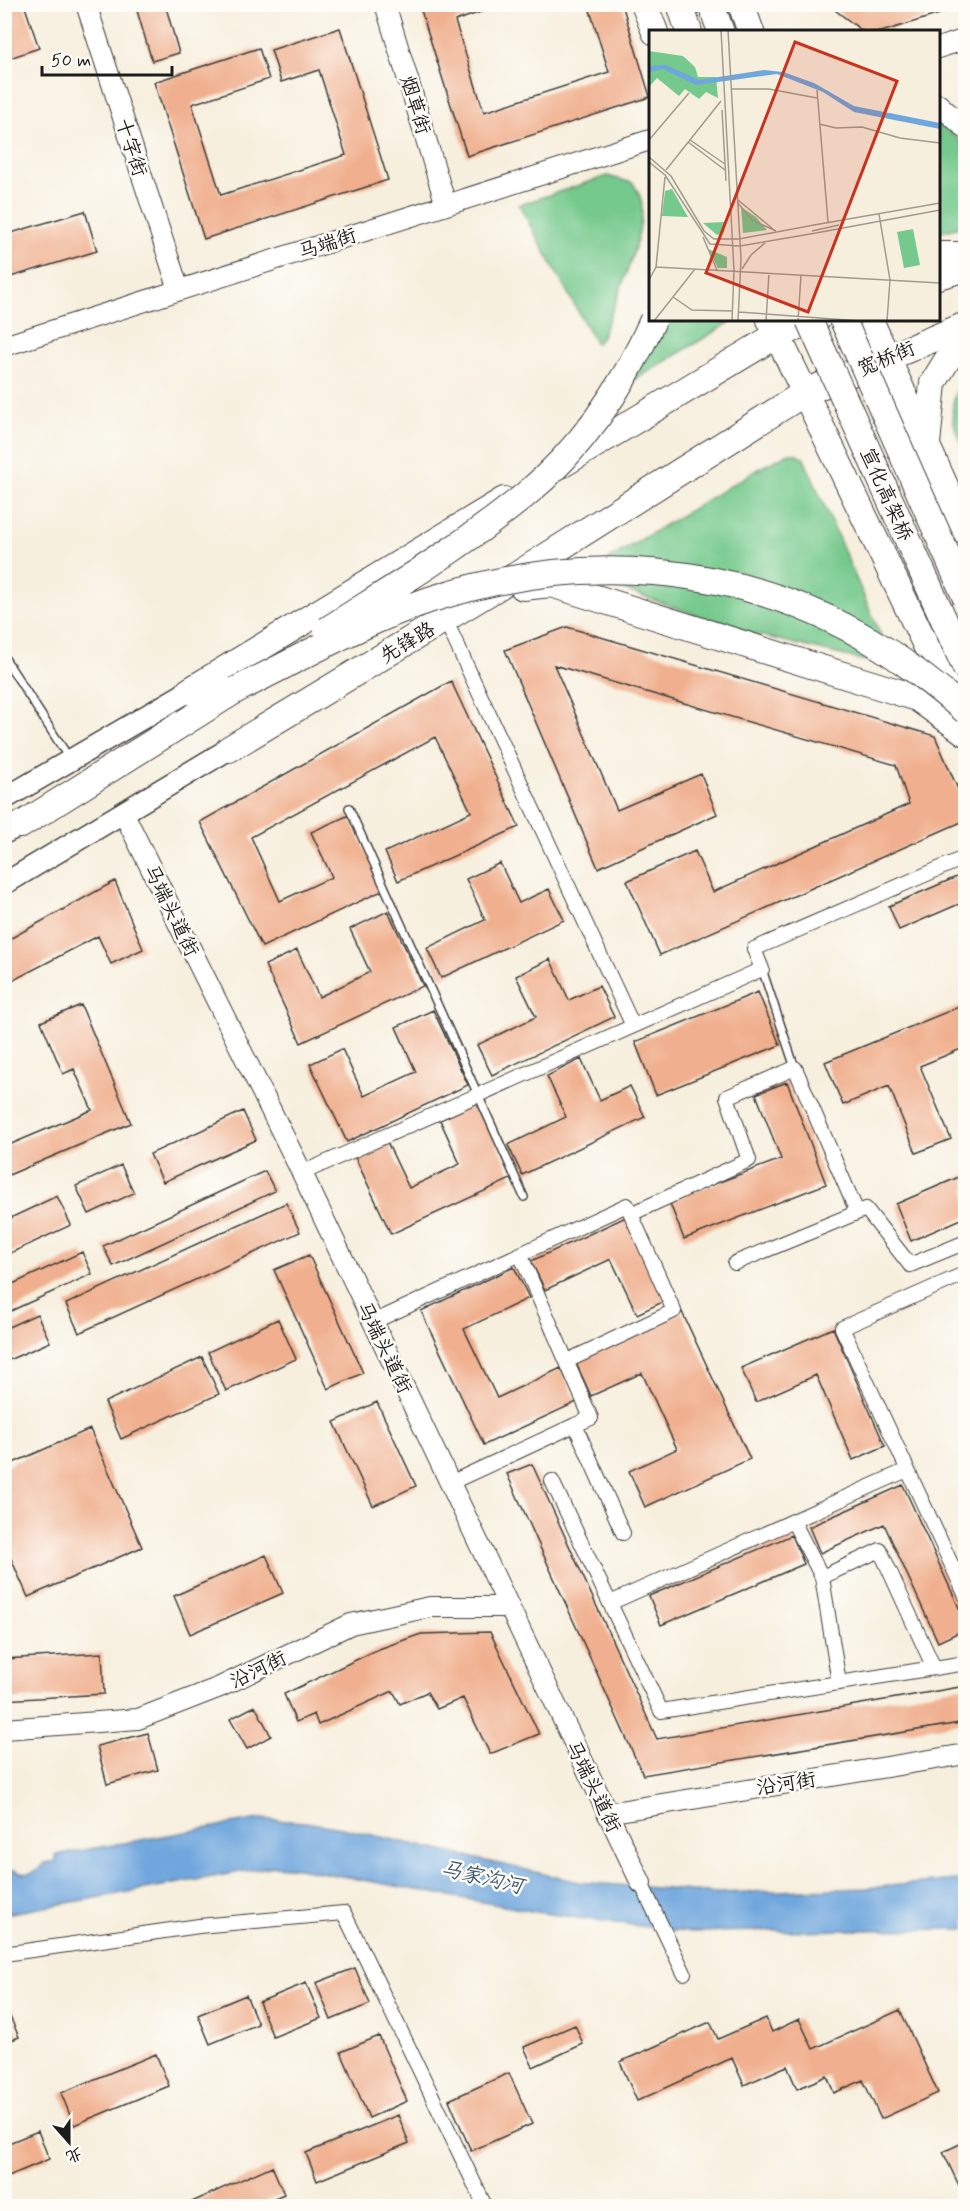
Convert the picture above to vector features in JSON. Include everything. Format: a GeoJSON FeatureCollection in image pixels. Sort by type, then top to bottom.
{"type":"FeatureCollection","features":[{"type":"Feature","properties":{"kind":"highway"},"geometry":{"type":"LineString","coordinates":[[645,4],[653,30]]}},
{"type":"Feature","properties":{"kind":"highway"},"geometry":{"type":"LineString","coordinates":[[669,4],[674,30]]}},
{"type":"Feature","properties":{"kind":"highway"},"geometry":{"type":"LineString","coordinates":[[680,4],[688,30]]}},
{"type":"Feature","properties":{"kind":"highway"},"geometry":{"type":"LineString","coordinates":[[711,4],[720,30]]}},
{"type":"Feature","properties":{"kind":"highway"},"geometry":{"type":"LineString","coordinates":[[741,4],[750,30]]}},
{"type":"Feature","properties":{"kind":"highway"},"geometry":{"type":"LineString","coordinates":[[940,255],[966,255]]}},
{"type":"Feature","properties":{"kind":"highway"},"geometry":{"type":"LineString","coordinates":[[940,276],[966,268]]}},
{"type":"Feature","properties":{"kind":"highway"},"geometry":{"type":"LineString","coordinates":[[13,829],[236,690],[475,533],[526,495],[591,427],[618,387],[652,321]]}},
{"type":"Feature","properties":{"kind":"highway","name":"宣化高架桥"},"geometry":{"type":"LineString","coordinates":[[809,321],[966,669]]}},
{"type":"Feature","properties":{"kind":"highway"},"geometry":{"type":"LineString","coordinates":[[189,691],[773,327],[811,321]]}},
{"type":"Feature","properties":{"kind":"highway","name":"宣化高架桥"},"geometry":{"type":"LineString","coordinates":[[843,321],[966,598]]}},
{"type":"Feature","properties":{"kind":"highway"},"geometry":{"type":"LineString","coordinates":[[870,321],[966,532]]}},
{"type":"Feature","properties":{"kind":"highway","name":"宽桥街"},"geometry":{"type":"LineString","coordinates":[[806,392],[966,325]]}},
{"type":"Feature","properties":{"kind":"highway"},"geometry":{"type":"LineString","coordinates":[[773,327],[966,728]]}},
{"type":"Feature","properties":{"kind":"highway"},"geometry":{"type":"LineString","coordinates":[[927,447],[933,382],[955,347],[966,340]]}},
{"type":"Feature","properties":{"kind":"highway","name":"先锋路"},"geometry":{"type":"LineString","coordinates":[[229,749],[493,590],[806,392]]}},
{"type":"Feature","properties":{"kind":"highway"},"geometry":{"type":"LineString","coordinates":[[236,690],[370,624],[427,601],[473,586],[523,576],[584,570],[645,570],[733,584],[767,593],[816,613],[870,640],[918,672],[966,711]]}},
{"type":"Feature","properties":{"kind":"highway"},"geometry":{"type":"LineString","coordinates":[[493,590],[551,584],[917,698],[966,733]]}},
{"type":"Feature","properties":{"kind":"main road"},"geometry":{"type":"LineString","coordinates":[[4,799],[189,691]]}},
{"type":"Feature","properties":{"kind":"main road","name":"先锋路"},"geometry":{"type":"LineString","coordinates":[[4,884],[229,749]]}},
{"type":"Feature","properties":{"kind":"street","name":"十字街"},"geometry":{"type":"LineString","coordinates":[[86,4],[178,290]]}},
{"type":"Feature","properties":{"kind":"street","name":"烟草街"},"geometry":{"type":"LineString","coordinates":[[385,4],[446,205]]}},
{"type":"Feature","properties":{"kind":"street"},"geometry":{"type":"LineString","coordinates":[[940,48],[966,39]]}},
{"type":"Feature","properties":{"kind":"street"},"geometry":{"type":"LineString","coordinates":[[940,105],[966,129]]}},
{"type":"Feature","properties":{"kind":"street","name":"马端街"},"geometry":{"type":"LineString","coordinates":[[4,346],[649,141]]}},
{"type":"Feature","properties":{"kind":"street"},"geometry":{"type":"LineString","coordinates":[[445,619],[633,1026]]}},
{"type":"Feature","properties":{"kind":"street","name":"马端头道街"},"geometry":{"type":"LineString","coordinates":[[124,814],[302,1173],[641,1883]]}},
{"type":"Feature","properties":{"kind":"street"},"geometry":{"type":"LineString","coordinates":[[302,1173],[762,969],[754,949],[966,857]]}},
{"type":"Feature","properties":{"kind":"street"},"geometry":{"type":"LineString","coordinates":[[631,1214],[749,1160],[727,1097],[795,1068],[857,1212]]}},
{"type":"Feature","properties":{"kind":"street"},"geometry":{"type":"LineString","coordinates":[[373,1322],[627,1205],[674,1311],[567,1361]]}},
{"type":"Feature","properties":{"kind":"street"},"geometry":{"type":"LineString","coordinates":[[735,1263],[867,1209],[910,1265],[966,1242]]}},
{"type":"Feature","properties":{"kind":"street"},"geometry":{"type":"LineString","coordinates":[[450,1482],[591,1418],[520,1254]]}},
{"type":"Feature","properties":{"kind":"street"},"geometry":{"type":"LineString","coordinates":[[966,1273],[842,1328],[966,1596]]}},
{"type":"Feature","properties":{"kind":"street"},"geometry":{"type":"LineString","coordinates":[[575,1425],[623,1533]]}},
{"type":"Feature","properties":{"kind":"street"},"geometry":{"type":"LineString","coordinates":[[610,1602],[907,1470]]}},
{"type":"Feature","properties":{"kind":"street"},"geometry":{"type":"LineString","coordinates":[[552,1481],[661,1711],[966,1663]]}},
{"type":"Feature","properties":{"kind":"street"},"geometry":{"type":"LineString","coordinates":[[793,1521],[822,1577],[839,1683]]}},
{"type":"Feature","properties":{"kind":"street"},"geometry":{"type":"LineString","coordinates":[[822,1577],[880,1550],[934,1668]]}},
{"type":"Feature","properties":{"kind":"street","name":"沿河街"},"geometry":{"type":"LineString","coordinates":[[4,1729],[138,1719],[220,1687],[351,1624],[430,1608],[509,1607]]}},
{"type":"Feature","properties":{"kind":"street","name":"沿河街"},"geometry":{"type":"LineString","coordinates":[[608,1813],[966,1754]]}},
{"type":"Feature","properties":{"kind":"street"},"geometry":{"type":"LineString","coordinates":[[641,1883],[684,1973]]}},
{"type":"Feature","properties":{"kind":"street"},"geometry":{"type":"LineString","coordinates":[[4,1954],[199,1926],[344,1913],[485,2206]]}},
{"type":"Feature","properties":{"kind":"lane"},"geometry":{"type":"LineString","coordinates":[[4,657],[70,760]]}},
{"type":"Feature","properties":{"kind":"lane"},"geometry":{"type":"LineString","coordinates":[[349,808],[524,1197]]}},
{"type":"Feature","properties":{"kind":"lane"},"geometry":{"type":"LineString","coordinates":[[762,969],[795,1068]]}},
{"type":"Feature","properties":{"kind":"green space"},"geometry":{"type":"Polygon","coordinates":[[[940,124],[966,146],[965,226],[940,232],[940,124]]]}},
{"type":"Feature","properties":{"kind":"green space"},"geometry":{"type":"Polygon","coordinates":[[[607,176],[633,183],[638,191],[642,213],[635,248],[621,289],[601,338],[596,344],[519,205],[607,176]]]}},
{"type":"Feature","properties":{"kind":"green space"},"geometry":{"type":"Polygon","coordinates":[[[659,321],[732,321],[628,384],[659,321]]]}},
{"type":"Feature","properties":{"kind":"green space"},"geometry":{"type":"Polygon","coordinates":[[[965,375],[965,455],[954,424],[953,406],[954,396],[965,375]]]}},
{"type":"Feature","properties":{"kind":"green space"},"geometry":{"type":"Polygon","coordinates":[[[789,453],[797,454],[804,459],[895,668],[742,631],[613,586],[609,559],[789,453]]]}},
{"type":"Feature","properties":{"kind":"water","name":"马家沟河"},"geometry":{"type":"Polygon","coordinates":[[[259,1819],[305,1822],[342,1828],[579,1882],[718,1893],[866,1888],[966,1879],[965,1929],[685,1932],[542,1913],[298,1868],[275,1866],[5,1914],[5,1871],[31,1873],[45,1863],[56,1861],[55,1855],[259,1819]]]}},
{"type":"Feature","properties":{"kind":"building"},"geometry":{"type":"Polygon","coordinates":[[[4,4],[24,4],[39,48],[4,60],[4,4]]]}},
{"type":"Feature","properties":{"kind":"building"},"geometry":{"type":"Polygon","coordinates":[[[135,4],[165,4],[179,53],[152,61],[135,4]]]}},
{"type":"Feature","properties":{"kind":"building"},"geometry":{"type":"Polygon","coordinates":[[[419,4],[504,4],[455,21],[484,112],[609,72],[588,4],[622,4],[649,97],[467,156],[419,4]]]}},
{"type":"Feature","properties":{"kind":"building"},"geometry":{"type":"Polygon","coordinates":[[[827,4],[966,4],[966,6],[888,30],[861,30],[827,4]]]}},
{"type":"Feature","properties":{"kind":"building"},"geometry":{"type":"Polygon","coordinates":[[[340,28],[388,180],[204,239],[154,82],[259,48],[269,79],[192,104],[221,195],[346,155],[319,70],[281,82],[271,50],[340,28]]]}},
{"type":"Feature","properties":{"kind":"building"},"geometry":{"type":"Polygon","coordinates":[[[85,211],[97,251],[4,279],[4,235],[85,211]]]}},
{"type":"Feature","properties":{"kind":"building"},"geometry":{"type":"Polygon","coordinates":[[[567,627],[935,736],[966,808],[966,820],[660,955],[627,881],[695,851],[713,892],[909,804],[896,765],[554,665],[617,810],[701,774],[717,814],[598,868],[505,650],[567,627]]]}},
{"type":"Feature","properties":{"kind":"building"},"geometry":{"type":"Polygon","coordinates":[[[451,681],[519,827],[398,881],[385,852],[471,812],[435,737],[251,837],[280,901],[332,877],[311,832],[349,815],[384,890],[262,947],[200,822],[451,681]]]}},
{"type":"Feature","properties":{"kind":"building"},"geometry":{"type":"Polygon","coordinates":[[[500,863],[519,903],[549,889],[564,920],[441,978],[427,948],[485,920],[466,879],[500,863]]]}},
{"type":"Feature","properties":{"kind":"building"},"geometry":{"type":"Polygon","coordinates":[[[966,873],[966,901],[899,930],[889,906],[966,873]]]}},
{"type":"Feature","properties":{"kind":"building"},"geometry":{"type":"Polygon","coordinates":[[[115,881],[143,949],[111,964],[98,936],[4,985],[4,942],[115,881]]]}},
{"type":"Feature","properties":{"kind":"building"},"geometry":{"type":"Polygon","coordinates":[[[388,911],[423,986],[301,1043],[265,965],[297,950],[319,997],[370,972],[350,929],[388,911]]]}},
{"type":"Feature","properties":{"kind":"building"},"geometry":{"type":"Polygon","coordinates":[[[550,959],[569,1000],[599,986],[614,1017],[492,1075],[477,1045],[536,1017],[516,976],[550,959]]]}},
{"type":"Feature","properties":{"kind":"building"},"geometry":{"type":"Polygon","coordinates":[[[758,992],[780,1045],[656,1095],[635,1042],[758,992]]]}},
{"type":"Feature","properties":{"kind":"building"},"geometry":{"type":"Polygon","coordinates":[[[966,1004],[966,1047],[920,1066],[951,1139],[916,1153],[889,1086],[843,1105],[825,1062],[966,1004]]]}},
{"type":"Feature","properties":{"kind":"building"},"geometry":{"type":"Polygon","coordinates":[[[81,1005],[131,1123],[4,1177],[4,1147],[92,1110],[74,1069],[63,1074],[41,1022],[81,1005]]]}},
{"type":"Feature","properties":{"kind":"building"},"geometry":{"type":"Polygon","coordinates":[[[433,1010],[468,1085],[347,1142],[310,1064],[342,1049],[364,1096],[416,1072],[396,1027],[433,1010]]]}},
{"type":"Feature","properties":{"kind":"building"},"geometry":{"type":"Polygon","coordinates":[[[581,1059],[600,1100],[630,1086],[645,1117],[522,1175],[508,1145],[566,1117],[547,1076],[581,1059]]]}},
{"type":"Feature","properties":{"kind":"building"},"geometry":{"type":"Polygon","coordinates":[[[787,1082],[826,1184],[684,1239],[669,1201],[781,1159],[756,1094],[787,1082]]]}},
{"type":"Feature","properties":{"kind":"building"},"geometry":{"type":"Polygon","coordinates":[[[478,1102],[513,1178],[391,1234],[355,1157],[387,1142],[409,1188],[460,1164],[440,1120],[478,1102]]]}},
{"type":"Feature","properties":{"kind":"building"},"geometry":{"type":"Polygon","coordinates":[[[243,1111],[256,1140],[163,1182],[150,1154],[243,1111]]]}},
{"type":"Feature","properties":{"kind":"building"},"geometry":{"type":"Polygon","coordinates":[[[121,1165],[134,1193],[89,1214],[76,1186],[121,1165]]]}},
{"type":"Feature","properties":{"kind":"building"},"geometry":{"type":"Polygon","coordinates":[[[265,1171],[275,1191],[113,1266],[103,1246],[265,1171]]]}},
{"type":"Feature","properties":{"kind":"building"},"geometry":{"type":"Polygon","coordinates":[[[966,1174],[966,1217],[911,1241],[896,1204],[966,1174]]]}},
{"type":"Feature","properties":{"kind":"building"},"geometry":{"type":"Polygon","coordinates":[[[57,1196],[71,1225],[4,1256],[4,1221],[57,1196]]]}},
{"type":"Feature","properties":{"kind":"building"},"geometry":{"type":"Polygon","coordinates":[[[286,1203],[300,1232],[79,1333],[66,1304],[286,1203]]]}},
{"type":"Feature","properties":{"kind":"building"},"geometry":{"type":"Polygon","coordinates":[[[626,1217],[665,1301],[637,1314],[611,1259],[545,1290],[531,1261],[626,1217]]]}},
{"type":"Feature","properties":{"kind":"building"},"geometry":{"type":"Polygon","coordinates":[[[82,1252],[92,1274],[4,1314],[4,1288],[82,1252]]]}},
{"type":"Feature","properties":{"kind":"building"},"geometry":{"type":"Polygon","coordinates":[[[309,1255],[363,1373],[328,1389],[274,1270],[309,1255]]]}},
{"type":"Feature","properties":{"kind":"building"},"geometry":{"type":"Polygon","coordinates":[[[514,1267],[529,1298],[464,1329],[497,1398],[561,1368],[577,1402],[484,1445],[421,1311],[514,1267]]]}},
{"type":"Feature","properties":{"kind":"building"},"geometry":{"type":"Polygon","coordinates":[[[682,1312],[750,1459],[645,1507],[629,1471],[677,1449],[642,1373],[591,1396],[575,1361],[682,1312]]]}},
{"type":"Feature","properties":{"kind":"building"},"geometry":{"type":"Polygon","coordinates":[[[37,1314],[50,1342],[4,1362],[4,1329],[37,1314]]]}},
{"type":"Feature","properties":{"kind":"building"},"geometry":{"type":"Polygon","coordinates":[[[278,1319],[296,1359],[226,1391],[208,1352],[278,1319]]]}},
{"type":"Feature","properties":{"kind":"building"},"geometry":{"type":"Polygon","coordinates":[[[833,1328],[885,1446],[853,1460],[816,1375],[756,1402],[741,1368],[833,1328]]]}},
{"type":"Feature","properties":{"kind":"building"},"geometry":{"type":"Polygon","coordinates":[[[202,1357],[219,1394],[121,1439],[105,1402],[202,1357]]]}},
{"type":"Feature","properties":{"kind":"building"},"geometry":{"type":"Polygon","coordinates":[[[377,1402],[416,1486],[373,1506],[334,1422],[377,1402]]]}},
{"type":"Feature","properties":{"kind":"building"},"geometry":{"type":"Polygon","coordinates":[[[90,1429],[142,1547],[28,1597],[4,1543],[4,1467],[90,1429]]]}},
{"type":"Feature","properties":{"kind":"building"},"geometry":{"type":"Polygon","coordinates":[[[532,1464],[657,1739],[966,1686],[966,1722],[643,1775],[507,1474],[532,1464]]]}},
{"type":"Feature","properties":{"kind":"building"},"geometry":{"type":"Polygon","coordinates":[[[903,1485],[966,1623],[966,1629],[938,1642],[884,1524],[820,1553],[809,1527],[903,1485]]]}},
{"type":"Feature","properties":{"kind":"building"},"geometry":{"type":"Polygon","coordinates":[[[792,1535],[804,1564],[661,1625],[649,1596],[792,1535]]]}},
{"type":"Feature","properties":{"kind":"building"},"geometry":{"type":"Polygon","coordinates":[[[266,1555],[283,1593],[190,1634],[174,1596],[266,1555]]]}},
{"type":"Feature","properties":{"kind":"building"},"geometry":{"type":"Polygon","coordinates":[[[490,1632],[539,1734],[490,1754],[463,1698],[437,1709],[427,1692],[400,1704],[393,1691],[318,1725],[314,1714],[296,1722],[284,1694],[379,1649],[421,1634],[490,1632]]]}},
{"type":"Feature","properties":{"kind":"building"},"geometry":{"type":"Polygon","coordinates":[[[102,1653],[104,1694],[4,1700],[4,1659],[102,1653]]]}},
{"type":"Feature","properties":{"kind":"building"},"geometry":{"type":"Polygon","coordinates":[[[255,1706],[271,1736],[247,1749],[230,1719],[255,1706]]]}},
{"type":"Feature","properties":{"kind":"building"},"geometry":{"type":"Polygon","coordinates":[[[148,1733],[158,1770],[107,1784],[97,1746],[148,1733]]]}},
{"type":"Feature","properties":{"kind":"building"},"geometry":{"type":"Polygon","coordinates":[[[355,1968],[370,2004],[331,2020],[316,1983],[355,1968]]]}},
{"type":"Feature","properties":{"kind":"building"},"geometry":{"type":"Polygon","coordinates":[[[306,1983],[321,2018],[273,2037],[259,2002],[306,1983]]]}},
{"type":"Feature","properties":{"kind":"building"},"geometry":{"type":"Polygon","coordinates":[[[246,1995],[258,2024],[210,2044],[198,2015],[246,1995]]]}},
{"type":"Feature","properties":{"kind":"building"},"geometry":{"type":"Polygon","coordinates":[[[900,2010],[938,2093],[881,2119],[863,2080],[834,2093],[827,2076],[797,2089],[787,2066],[744,2085],[732,2058],[637,2101],[620,2062],[710,2022],[718,2039],[766,2018],[772,2032],[799,2019],[813,2049],[900,2010]]]}},
{"type":"Feature","properties":{"kind":"building"},"geometry":{"type":"Polygon","coordinates":[[[8,2012],[19,2037],[4,2043],[4,2014],[8,2012]]]}},
{"type":"Feature","properties":{"kind":"building"},"geometry":{"type":"Polygon","coordinates":[[[575,2025],[583,2044],[533,2067],[524,2047],[575,2025]]]}},
{"type":"Feature","properties":{"kind":"building"},"geometry":{"type":"Polygon","coordinates":[[[379,2036],[407,2101],[369,2118],[341,2052],[379,2036]]]}},
{"type":"Feature","properties":{"kind":"building"},"geometry":{"type":"Polygon","coordinates":[[[156,2054],[169,2086],[74,2125],[61,2093],[156,2054]]]}},
{"type":"Feature","properties":{"kind":"building"},"geometry":{"type":"Polygon","coordinates":[[[509,2073],[532,2124],[471,2151],[449,2100],[509,2073]]]}},
{"type":"Feature","properties":{"kind":"building"},"geometry":{"type":"Polygon","coordinates":[[[398,2115],[409,2143],[317,2181],[306,2153],[398,2115]]]}},
{"type":"Feature","properties":{"kind":"building"},"geometry":{"type":"Polygon","coordinates":[[[38,2131],[49,2159],[4,2178],[4,2145],[38,2131]]]}},
{"type":"Feature","properties":{"kind":"building"},"geometry":{"type":"Polygon","coordinates":[[[966,2141],[966,2200],[943,2152],[966,2141]]]}},
{"type":"Feature","properties":{"kind":"building"},"geometry":{"type":"Polygon","coordinates":[[[272,2166],[284,2194],[256,2206],[183,2206],[272,2166]]]}}]}
